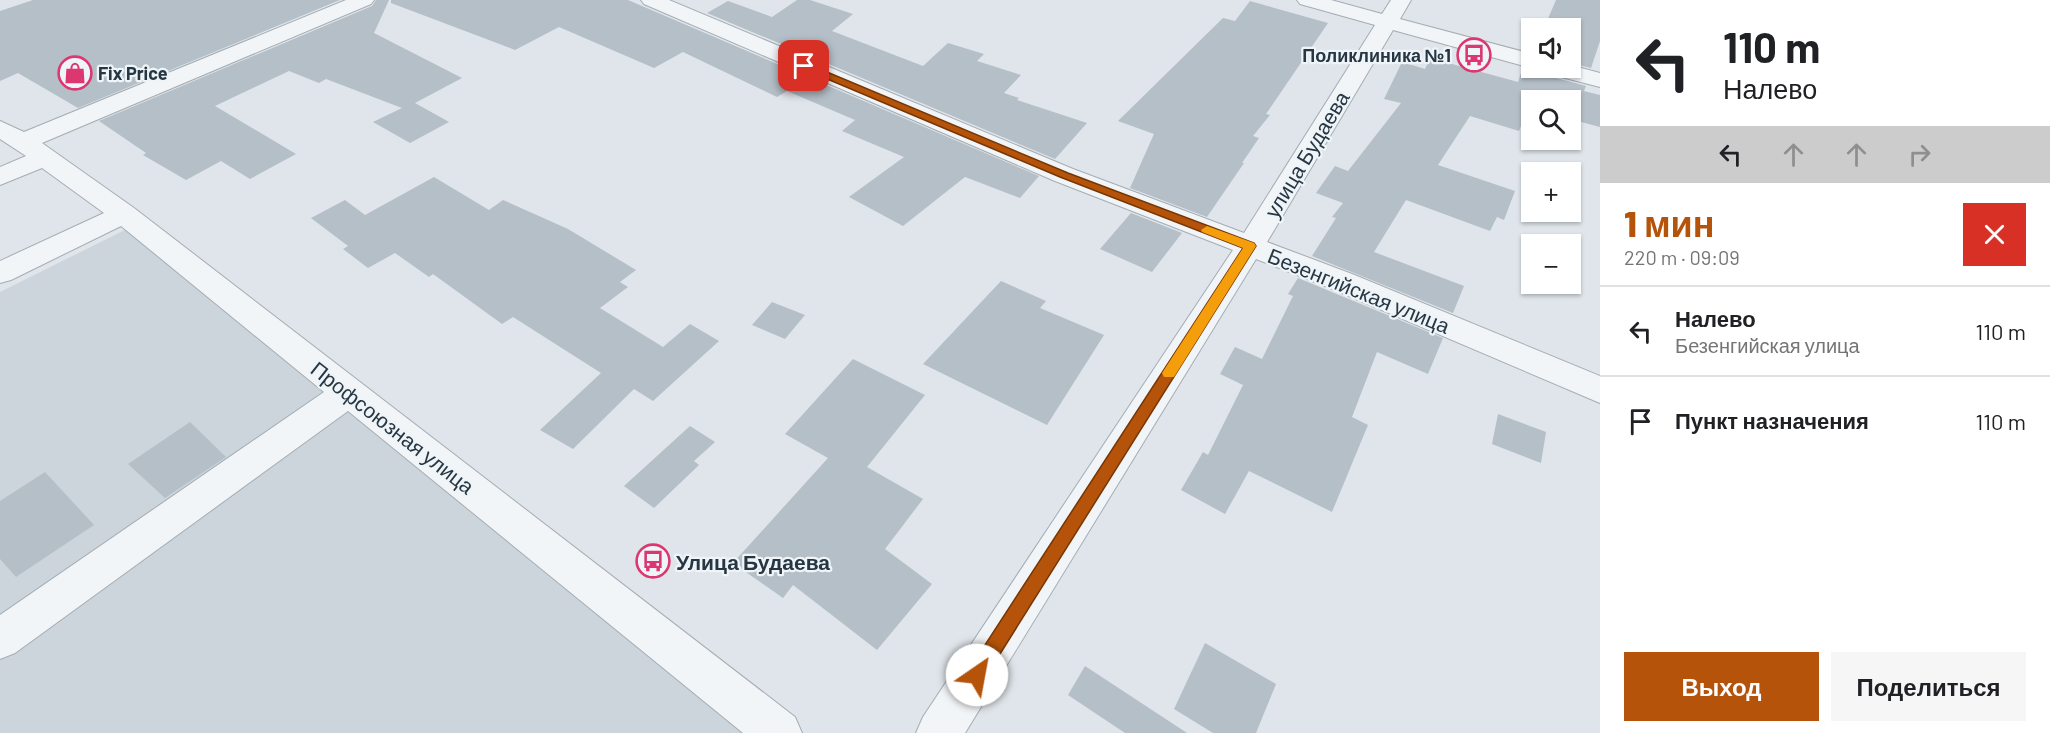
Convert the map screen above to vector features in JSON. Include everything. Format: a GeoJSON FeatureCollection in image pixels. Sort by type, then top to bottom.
{"type":"FeatureCollection","features":[{"type":"Feature","properties":{"kind":"street"},"geometry":{"type":"LineString","coordinates":[[23,142],[364,0]]}},
{"type":"Feature","properties":{"kind":"street","name":"Безенгийская улица"},"geometry":{"type":"LineString","coordinates":[[651,0],[1064,175],[1341,281],[1600,390]]}},
{"type":"Feature","properties":{"kind":"street"},"geometry":{"type":"LineString","coordinates":[[1307,0],[1394,11],[1521,57]]}},
{"type":"Feature","properties":{"kind":"street","name":"улица Будаева"},"geometry":{"type":"LineString","coordinates":[[939,733],[1250,246],[1394,11]]}},
{"type":"Feature","properties":{"kind":"street"},"geometry":{"type":"LineString","coordinates":[[1581,75],[1600,80]]}},
{"type":"Feature","properties":{"kind":"street","name":"Профсоюзная улица"},"geometry":{"type":"LineString","coordinates":[[0,129],[23,142],[124,214],[779,733]]}},
{"type":"Feature","properties":{"kind":"street"},"geometry":{"type":"LineString","coordinates":[[0,177],[45,158]]}},
{"type":"Feature","properties":{"kind":"street"},"geometry":{"type":"LineString","coordinates":[[0,273],[124,214]]}},
{"type":"Feature","properties":{"kind":"street"},"geometry":{"type":"LineString","coordinates":[[0,639],[349,392]]}},
{"type":"Feature","properties":{"kind":"shaded area"},"geometry":{"type":"Polygon","coordinates":[[[137,224],[779,733],[0,733],[0,292],[137,224]]]}},
{"type":"Feature","properties":{"kind":"building"},"geometry":{"type":"Polygon","coordinates":[[[33,0],[340,0],[78,108],[18,73],[0,81],[0,11],[33,0]]]}},
{"type":"Feature","properties":{"kind":"building"},"geometry":{"type":"Polygon","coordinates":[[[376,0],[389,0],[374,33],[462,78],[415,103],[449,122],[410,143],[373,122],[402,108],[326,79],[319,83],[289,71],[215,106],[296,154],[250,179],[221,161],[186,180],[143,155],[146,153],[99,121],[372,6],[376,0]]]}},
{"type":"Feature","properties":{"kind":"building"},"geometry":{"type":"Polygon","coordinates":[[[391,0],[628,0],[1039,176],[1020,198],[965,177],[903,226],[849,197],[904,157],[842,131],[855,120],[787,91],[777,97],[683,52],[654,68],[559,27],[515,50],[391,3],[391,0]]]}},
{"type":"Feature","properties":{"kind":"building"},"geometry":{"type":"Polygon","coordinates":[[[797,0],[810,0],[853,14],[832,31],[923,66],[948,43],[984,54],[977,61],[1021,75],[1004,93],[1019,98],[1017,100],[1087,123],[1055,159],[707,13],[728,1],[772,17],[797,0]]]}},
{"type":"Feature","properties":{"kind":"building"},"geometry":{"type":"Polygon","coordinates":[[[1556,0],[1600,0],[1600,41],[1591,68],[1581,66],[1581,18],[1548,18],[1556,0]]]}},
{"type":"Feature","properties":{"kind":"building"},"geometry":{"type":"Polygon","coordinates":[[[1250,1],[1328,23],[1266,114],[1270,115],[1253,136],[1259,138],[1242,163],[1244,163],[1207,217],[1130,188],[1154,134],[1118,121],[1223,18],[1235,21],[1250,1]]]}},
{"type":"Feature","properties":{"kind":"building"},"geometry":{"type":"Polygon","coordinates":[[[1430,58],[1518,82],[1521,73],[1521,78],[1556,78],[1586,86],[1584,91],[1600,95],[1600,127],[1581,122],[1581,90],[1521,90],[1519,131],[1470,116],[1438,165],[1515,191],[1504,220],[1497,217],[1490,231],[1406,200],[1374,252],[1464,286],[1453,313],[1312,256],[1336,218],[1332,217],[1343,203],[1316,193],[1335,166],[1348,171],[1401,103],[1384,99],[1402,62],[1425,69],[1430,58]]]}},
{"type":"Feature","properties":{"kind":"building"},"geometry":{"type":"Polygon","coordinates":[[[434,177],[489,210],[503,200],[568,229],[636,270],[620,282],[628,287],[600,308],[663,347],[690,324],[719,341],[653,401],[634,389],[573,449],[540,430],[601,373],[513,317],[502,324],[433,274],[429,277],[395,253],[368,268],[343,249],[348,246],[311,218],[345,200],[365,215],[434,177]]]}},
{"type":"Feature","properties":{"kind":"building"},"geometry":{"type":"Polygon","coordinates":[[[1131,213],[1182,233],[1152,272],[1100,249],[1131,213]]]}},
{"type":"Feature","properties":{"kind":"building"},"geometry":{"type":"Polygon","coordinates":[[[1298,278],[1443,338],[1428,374],[1377,352],[1352,417],[1368,425],[1332,512],[1249,471],[1225,514],[1181,490],[1203,452],[1208,455],[1243,385],[1220,374],[1235,347],[1262,359],[1293,296],[1288,294],[1298,278]]]}},
{"type":"Feature","properties":{"kind":"building"},"geometry":{"type":"Polygon","coordinates":[[[1001,281],[1046,301],[1040,308],[1104,335],[1047,425],[923,364],[1001,281]]]}},
{"type":"Feature","properties":{"kind":"building"},"geometry":{"type":"Polygon","coordinates":[[[772,302],[805,315],[785,339],[752,325],[772,302]]]}},
{"type":"Feature","properties":{"kind":"building"},"geometry":{"type":"Polygon","coordinates":[[[853,359],[925,395],[867,467],[923,499],[885,549],[932,584],[877,650],[793,585],[783,598],[733,563],[828,458],[785,434],[853,359]]]}},
{"type":"Feature","properties":{"kind":"building"},"geometry":{"type":"Polygon","coordinates":[[[1498,414],[1546,432],[1541,463],[1492,444],[1498,414]]]}},
{"type":"Feature","properties":{"kind":"building"},"geometry":{"type":"Polygon","coordinates":[[[190,422],[226,457],[165,498],[128,464],[190,422]]]}},
{"type":"Feature","properties":{"kind":"building"},"geometry":{"type":"Polygon","coordinates":[[[690,426],[715,442],[694,461],[699,465],[654,508],[624,486],[690,426]]]}},
{"type":"Feature","properties":{"kind":"building"},"geometry":{"type":"Polygon","coordinates":[[[45,472],[94,525],[16,577],[0,559],[0,501],[45,472]]]}},
{"type":"Feature","properties":{"kind":"building"},"geometry":{"type":"Polygon","coordinates":[[[1205,643],[1276,684],[1256,733],[1213,733],[1174,709],[1205,643]]]}},
{"type":"Feature","properties":{"kind":"building"},"geometry":{"type":"Polygon","coordinates":[[[1085,666],[1187,733],[1125,733],[1068,695],[1085,666]]]}},
{"type":"Feature","properties":{"kind":"slow traffic"},"geometry":{"type":"LineString","coordinates":[[1169,373],[1250,246],[1207,230]]}},
{"type":"Feature","properties":{"kind":"place","name":"Поликлиника №1"},"geometry":{"type":"Point","coordinates":[1474,55]}},
{"type":"Feature","properties":{"kind":"place","name":"Fix Price"},"geometry":{"type":"Point","coordinates":[75,73]}},
{"type":"Feature","properties":{"kind":"place","name":"Улица Будаева"},"geometry":{"type":"Point","coordinates":[653,561]}},
{"type":"Feature","properties":{"kind":"route"},"geometry":{"type":"LineString","coordinates":[[804,66],[1064,175],[1250,246],[977,675]]}}]}
